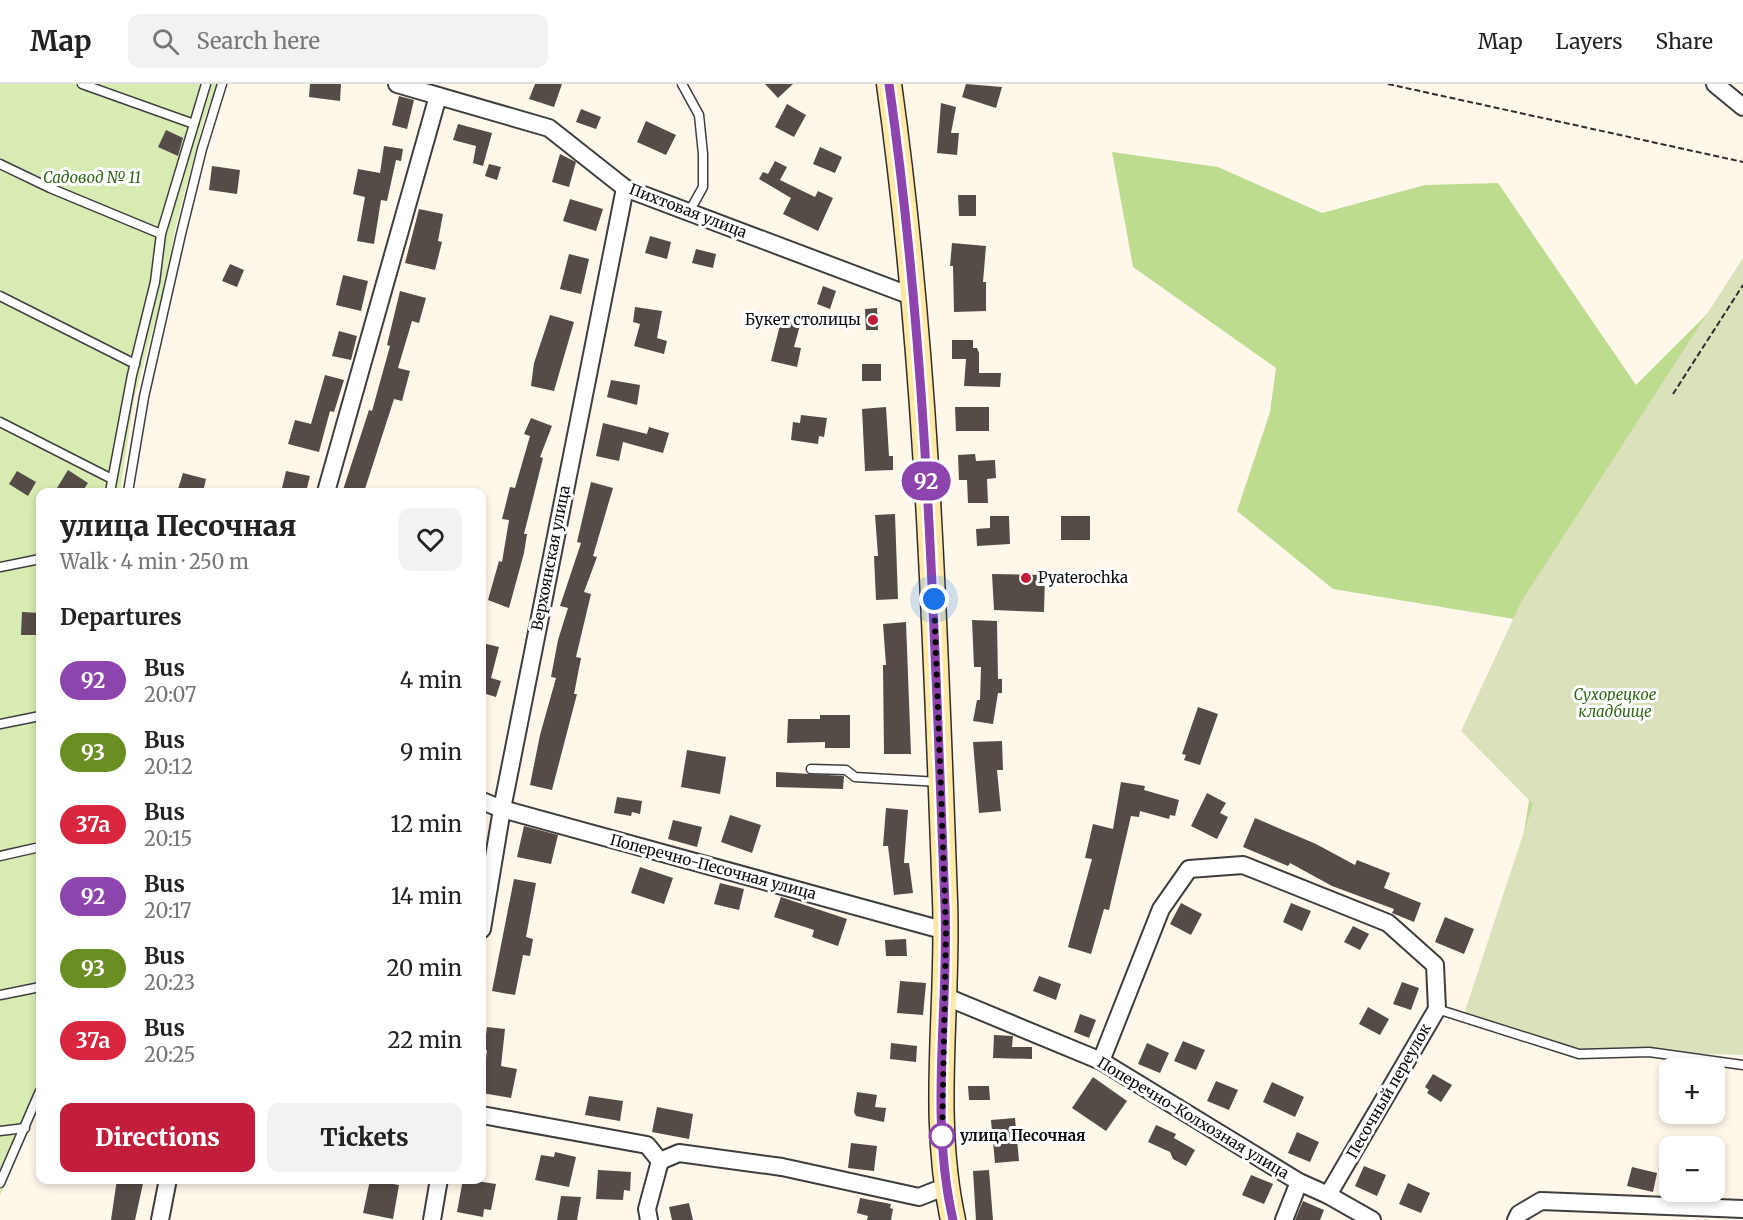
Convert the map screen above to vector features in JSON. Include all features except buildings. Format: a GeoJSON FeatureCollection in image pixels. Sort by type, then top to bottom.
{"type":"FeatureCollection","features":[{"type":"Feature","properties":{"kind":"main road"},"geometry":{"type":"LineString","coordinates":[[889,84],[905,195],[914,297],[934,599],[946,931],[941,1101],[947,1186],[952,1220]]}},
{"type":"Feature","properties":{"kind":"street","name":"Пихтовая улица"},"geometry":{"type":"LineString","coordinates":[[397,84],[549,128],[625,188],[914,297]]}},
{"type":"Feature","properties":{"kind":"street"},"geometry":{"type":"LineString","coordinates":[[1715,84],[1743,107]]}},
{"type":"Feature","properties":{"kind":"street"},"geometry":{"type":"LineString","coordinates":[[327,488],[438,96]]}},
{"type":"Feature","properties":{"kind":"street","name":"Верхоянская улица"},"geometry":{"type":"LineString","coordinates":[[486,905],[502,809],[625,188]]}},
{"type":"Feature","properties":{"kind":"street","name":"Поперечно-Песочная улица"},"geometry":{"type":"LineString","coordinates":[[486,803],[502,809],[946,931]]}},
{"type":"Feature","properties":{"kind":"street","name":"Песочный переулок"},"geometry":{"type":"LineString","coordinates":[[1101,1061],[1161,909],[1189,869],[1242,865],[1388,923],[1435,965],[1437,1009],[1328,1195]]}},
{"type":"Feature","properties":{"kind":"street","name":"Поперечно-Колхозная улица"},"geometry":{"type":"LineString","coordinates":[[944,996],[1101,1061],[1299,1182],[1328,1195],[1372,1220]]}},
{"type":"Feature","properties":{"kind":"street"},"geometry":{"type":"LineString","coordinates":[[486,1117],[647,1145],[660,1161]]}},
{"type":"Feature","properties":{"kind":"street"},"geometry":{"type":"LineString","coordinates":[[660,1161],[680,1153],[783,1167],[919,1197],[947,1186]]}},
{"type":"Feature","properties":{"kind":"street"},"geometry":{"type":"LineString","coordinates":[[649,1220],[647,1209],[660,1161]]}},
{"type":"Feature","properties":{"kind":"street"},"geometry":{"type":"LineString","coordinates":[[1284,1220],[1299,1182]]}},
{"type":"Feature","properties":{"kind":"street"},"geometry":{"type":"LineString","coordinates":[[160,1220],[167,1184]]}},
{"type":"Feature","properties":{"kind":"street"},"geometry":{"type":"LineString","coordinates":[[432,1220],[438,1184]]}},
{"type":"Feature","properties":{"kind":"street"},"geometry":{"type":"LineString","coordinates":[[1516,1220],[1519,1214],[1541,1202],[1743,1209]]}},
{"type":"Feature","properties":{"kind":"lane"},"geometry":{"type":"LineString","coordinates":[[82,84],[194,124]]}},
{"type":"Feature","properties":{"kind":"lane"},"geometry":{"type":"LineString","coordinates":[[111,488],[135,364],[155,282],[161,234],[206,84]]}},
{"type":"Feature","properties":{"kind":"lane"},"geometry":{"type":"LineString","coordinates":[[129,488],[144,397],[181,234],[202,149],[222,84]]}},
{"type":"Feature","properties":{"kind":"lane"},"geometry":{"type":"LineString","coordinates":[[682,84],[699,115],[703,154],[703,187],[689,212]]}},
{"type":"Feature","properties":{"kind":"lane"},"geometry":{"type":"LineString","coordinates":[[0,164],[50,188],[161,234]]}},
{"type":"Feature","properties":{"kind":"lane"},"geometry":{"type":"LineString","coordinates":[[0,296],[135,364]]}},
{"type":"Feature","properties":{"kind":"lane"},"geometry":{"type":"LineString","coordinates":[[0,422],[112,479]]}},
{"type":"Feature","properties":{"kind":"lane"},"geometry":{"type":"LineString","coordinates":[[4,567],[36,560]]}},
{"type":"Feature","properties":{"kind":"lane"},"geometry":{"type":"LineString","coordinates":[[0,724],[36,717]]}},
{"type":"Feature","properties":{"kind":"lane"},"geometry":{"type":"LineString","coordinates":[[811,769],[846,770],[855,777],[940,782]]}},
{"type":"Feature","properties":{"kind":"lane"},"geometry":{"type":"LineString","coordinates":[[0,856],[36,848]]}},
{"type":"Feature","properties":{"kind":"lane"},"geometry":{"type":"LineString","coordinates":[[0,995],[36,988]]}},
{"type":"Feature","properties":{"kind":"lane"},"geometry":{"type":"LineString","coordinates":[[1437,1009],[1579,1053],[1649,1052],[1743,1065]]}},
{"type":"Feature","properties":{"kind":"lane"},"geometry":{"type":"LineString","coordinates":[[0,1183],[36,1101]]}},
{"type":"Feature","properties":{"kind":"lane"},"geometry":{"type":"LineString","coordinates":[[0,1131],[25,1128]]}},
{"type":"Feature","properties":{"kind":"path"},"geometry":{"type":"LineString","coordinates":[[1388,84],[1743,162]]}},
{"type":"Feature","properties":{"kind":"path"},"geometry":{"type":"LineString","coordinates":[[1673,394],[1743,285]]}},
{"type":"Feature","properties":{"kind":"green space","name":"Садовод № 11"},"geometry":{"type":"Polygon","coordinates":[[[0,84],[217,84],[203,123],[176,225],[162,295],[134,399],[121,488],[36,488],[36,1113],[0,1196],[0,84]]]}},
{"type":"Feature","properties":{"kind":"green space"},"geometry":{"type":"Polygon","coordinates":[[[1112,152],[1218,167],[1322,213],[1425,185],[1498,183],[1636,385],[1743,278],[1516,884],[1556,626],[1333,589],[1237,511],[1270,412],[1276,368],[1133,267],[1112,152]]]}},
{"type":"Feature","properties":{"kind":"green space","name":"Сухорецкое кладбище"},"geometry":{"type":"Polygon","coordinates":[[[1743,258],[1743,1055],[1577,1050],[1464,1014],[1533,804],[1461,731],[1521,602],[1743,258]]]}},
{"type":"Feature","properties":{"kind":"bus line","name":"92"},"geometry":{"type":"LineString","coordinates":[[889,84],[905,195],[914,297],[934,599],[946,931],[942,1140],[953,1220]]}},
{"type":"Feature","properties":{"kind":"place","name":"Букет столицы"},"geometry":{"type":"Point","coordinates":[873,320]}},
{"type":"Feature","properties":{"kind":"place","name":"Pyaterochka"},"geometry":{"type":"Point","coordinates":[1026,578]}},
{"type":"Feature","properties":{"kind":"place","name":"улица Песочная"},"geometry":{"type":"Point","coordinates":[942,1136]}},
{"type":"Feature","properties":{"kind":"route"},"geometry":{"type":"LineString","coordinates":[[934,599],[946,931],[942,1140],[942,1136]]}}]}
